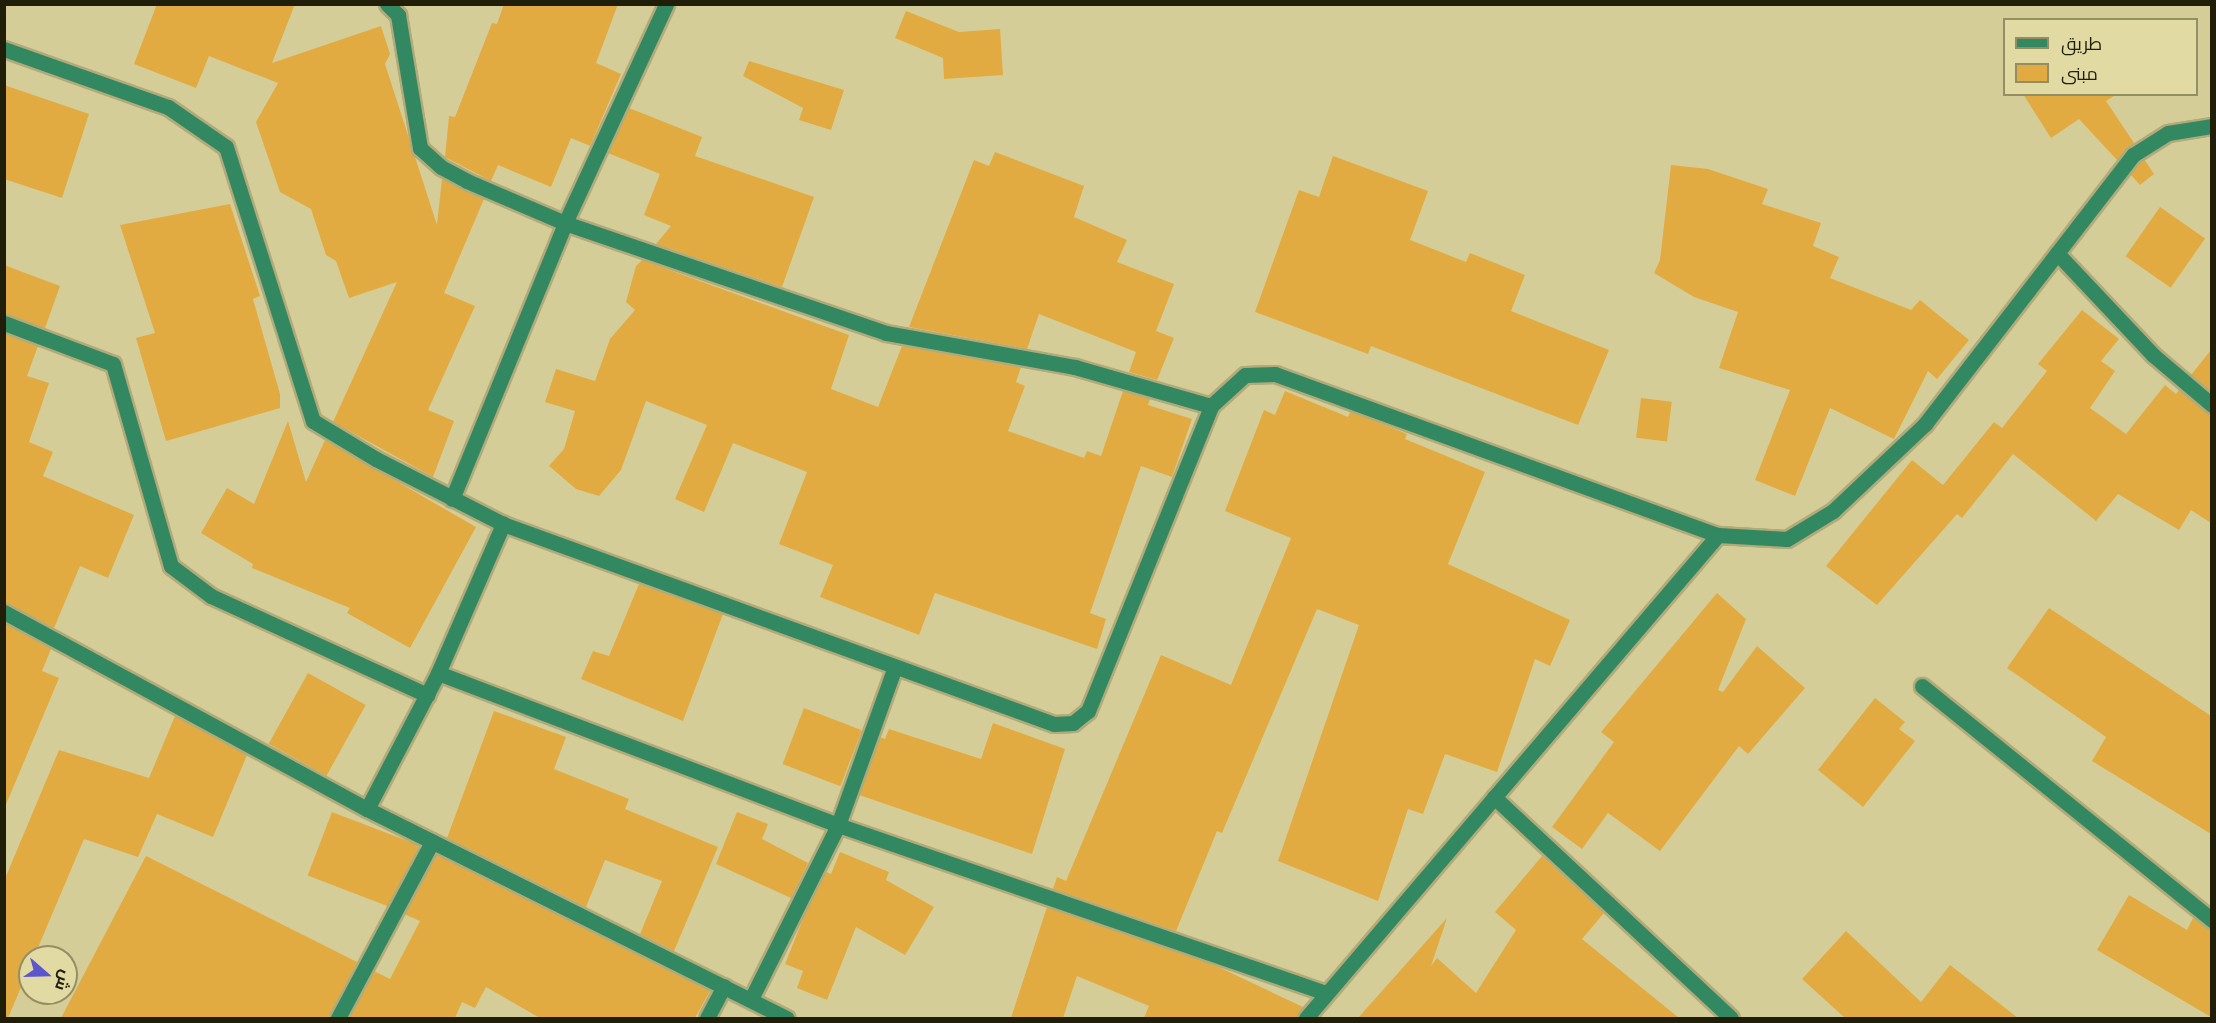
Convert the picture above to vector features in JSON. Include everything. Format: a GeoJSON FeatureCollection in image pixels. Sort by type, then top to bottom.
{"type":"FeatureCollection","features":[{"type":"Feature","properties":{"kind":"street"},"geometry":{"type":"LineString","coordinates":[[387,4],[398,15],[420,148],[441,167],[467,181],[565,223],[886,333],[1075,367],[1211,406]]}},
{"type":"Feature","properties":{"kind":"street"},"geometry":{"type":"LineString","coordinates":[[452,500],[565,223],[666,4]]}},
{"type":"Feature","properties":{"kind":"street"},"geometry":{"type":"LineString","coordinates":[[4,49],[168,107],[226,147],[313,422],[452,500],[503,524],[1054,724],[1073,723],[1088,711],[1211,406],[1245,375],[1275,374],[1718,535],[1787,539],[1833,510],[1924,424],[2133,155],[2168,134],[2211,126]]}},
{"type":"Feature","properties":{"kind":"street"},"geometry":{"type":"LineString","coordinates":[[2057,253],[2152,355],[2211,405]]}},
{"type":"Feature","properties":{"kind":"street"},"geometry":{"type":"LineString","coordinates":[[4,323],[113,364],[171,566],[211,596],[427,695]]}},
{"type":"Feature","properties":{"kind":"street"},"geometry":{"type":"LineString","coordinates":[[367,809],[438,673],[503,524]]}},
{"type":"Feature","properties":{"kind":"street"},"geometry":{"type":"LineString","coordinates":[[1306,1018],[1718,535]]}},
{"type":"Feature","properties":{"kind":"street"},"geometry":{"type":"LineString","coordinates":[[4,612],[367,809],[787,1018]]}},
{"type":"Feature","properties":{"kind":"street"},"geometry":{"type":"LineString","coordinates":[[751,999],[838,825],[895,667]]}},
{"type":"Feature","properties":{"kind":"street"},"geometry":{"type":"LineString","coordinates":[[438,673],[838,825],[1326,993]]}},
{"type":"Feature","properties":{"kind":"street"},"geometry":{"type":"LineString","coordinates":[[1922,686],[2211,920]]}},
{"type":"Feature","properties":{"kind":"street"},"geometry":{"type":"LineString","coordinates":[[1494,797],[1731,1018]]}},
{"type":"Feature","properties":{"kind":"street"},"geometry":{"type":"LineString","coordinates":[[338,1018],[432,842]]}},
{"type":"Feature","properties":{"kind":"street"},"geometry":{"type":"LineString","coordinates":[[707,1018],[724,986]]}},
{"type":"Feature","properties":{"kind":"building"},"geometry":{"type":"Polygon","coordinates":[[[157,4],[295,4],[272,63],[381,26],[390,54],[385,64],[437,225],[442,179],[484,199],[444,293],[475,306],[428,410],[454,421],[433,477],[333,422],[397,282],[349,298],[336,261],[326,255],[311,209],[280,192],[256,122],[278,83],[209,56],[196,88],[134,64],[157,4]]]}},
{"type":"Feature","properties":{"kind":"building"},"geometry":{"type":"Polygon","coordinates":[[[504,4],[618,4],[596,63],[621,74],[590,146],[571,138],[551,187],[498,165],[491,181],[445,157],[449,116],[455,117],[492,23],[497,24],[504,4]]]}},
{"type":"Feature","properties":{"kind":"building"},"geometry":{"type":"Polygon","coordinates":[[[906,11],[959,32],[1000,29],[1003,75],[944,79],[943,58],[895,38],[906,11]]]}},
{"type":"Feature","properties":{"kind":"building"},"geometry":{"type":"Polygon","coordinates":[[[749,61],[844,90],[831,130],[799,120],[803,108],[743,76],[749,61]]]}},
{"type":"Feature","properties":{"kind":"building"},"geometry":{"type":"Polygon","coordinates":[[[4,85],[89,114],[62,198],[4,179],[4,85]]]}},
{"type":"Feature","properties":{"kind":"building"},"geometry":{"type":"Polygon","coordinates":[[[2024,96],[2114,96],[2106,101],[2134,143],[2117,160],[2079,119],[2051,138],[2024,96]]]}},
{"type":"Feature","properties":{"kind":"building"},"geometry":{"type":"Polygon","coordinates":[[[629,108],[702,137],[695,156],[814,197],[782,287],[656,244],[671,226],[644,215],[660,174],[608,153],[629,108]]]}},
{"type":"Feature","properties":{"kind":"building"},"geometry":{"type":"Polygon","coordinates":[[[995,152],[1084,186],[1074,217],[1127,240],[1117,262],[1174,284],[1156,331],[1174,338],[1157,380],[1129,372],[1136,352],[1039,314],[1027,349],[909,327],[974,160],[989,166],[995,152]]]}},
{"type":"Feature","properties":{"kind":"building"},"geometry":{"type":"Polygon","coordinates":[[[1333,156],[1428,191],[1410,240],[1466,262],[1470,253],[1525,275],[1511,311],[1609,350],[1578,425],[1371,346],[1368,354],[1255,312],[1299,190],[1319,197],[1333,156]]]}},
{"type":"Feature","properties":{"kind":"building"},"geometry":{"type":"Polygon","coordinates":[[[2144,159],[2154,174],[2140,185],[2130,174],[2144,159]]]}},
{"type":"Feature","properties":{"kind":"building"},"geometry":{"type":"Polygon","coordinates":[[[1671,165],[1708,169],[1768,189],[1762,204],[1821,223],[1813,246],[1839,257],[1830,278],[1911,310],[1920,300],[1969,340],[1937,379],[1928,371],[1894,439],[1830,408],[1795,496],[1755,480],[1790,390],[1719,368],[1738,312],[1694,297],[1654,273],[1660,260],[1671,165]]]}},
{"type":"Feature","properties":{"kind":"building"},"geometry":{"type":"Polygon","coordinates":[[[230,204],[260,296],[253,299],[280,394],[280,408],[166,441],[136,338],[155,333],[120,225],[230,204]]]}},
{"type":"Feature","properties":{"kind":"building"},"geometry":{"type":"Polygon","coordinates":[[[2160,207],[2205,239],[2171,288],[2126,256],[2160,207]]]}},
{"type":"Feature","properties":{"kind":"building"},"geometry":{"type":"Polygon","coordinates":[[[642,260],[849,335],[831,389],[878,407],[902,346],[1021,367],[1016,382],[1025,386],[1008,431],[1084,458],[1087,451],[1101,456],[1123,391],[1150,399],[1148,405],[1192,419],[1172,477],[1141,466],[1090,613],[1106,619],[1097,649],[935,593],[919,635],[820,597],[833,565],[779,544],[807,472],[733,443],[704,512],[675,499],[707,425],[646,401],[621,470],[599,496],[576,489],[549,466],[564,449],[575,411],[545,402],[556,369],[595,381],[610,339],[635,310],[626,302],[636,266],[642,260]]]}},
{"type":"Feature","properties":{"kind":"building"},"geometry":{"type":"Polygon","coordinates":[[[4,265],[60,286],[45,328],[4,314],[4,265]]]}},
{"type":"Feature","properties":{"kind":"building"},"geometry":{"type":"Polygon","coordinates":[[[2082,310],[2119,339],[2101,361],[2115,371],[2090,408],[2126,434],[2165,385],[2176,394],[2179,390],[2211,415],[2211,523],[2191,510],[2179,530],[2118,494],[2096,521],[2013,454],[1962,518],[1957,514],[1877,605],[1826,566],[1912,460],[1943,485],[1994,422],[2002,428],[2047,371],[2038,364],[2082,310]]]}},
{"type":"Feature","properties":{"kind":"building"},"geometry":{"type":"Polygon","coordinates":[[[4,334],[38,346],[27,376],[49,383],[29,442],[53,452],[43,476],[134,515],[108,578],[80,566],[54,628],[4,602],[4,334]]]}},
{"type":"Feature","properties":{"kind":"building"},"geometry":{"type":"Polygon","coordinates":[[[2211,350],[2211,392],[2191,375],[2211,350]]]}},
{"type":"Feature","properties":{"kind":"building"},"geometry":{"type":"Polygon","coordinates":[[[1285,391],[1348,417],[1350,412],[1363,416],[1407,434],[1405,439],[1485,472],[1448,564],[1570,620],[1550,666],[1535,659],[1497,772],[1445,754],[1423,814],[1408,809],[1378,901],[1278,861],[1359,625],[1317,609],[1222,833],[1217,831],[1176,931],[1053,889],[1057,877],[1066,881],[1161,655],[1231,685],[1291,538],[1225,511],[1264,410],[1275,415],[1285,391]]]}},
{"type":"Feature","properties":{"kind":"building"},"geometry":{"type":"Polygon","coordinates":[[[1641,398],[1672,402],[1667,441],[1636,438],[1641,398]]]}},
{"type":"Feature","properties":{"kind":"building"},"geometry":{"type":"Polygon","coordinates":[[[288,421],[306,482],[325,440],[476,527],[410,648],[347,613],[350,608],[252,568],[253,564],[201,533],[227,488],[254,504],[288,421]]]}},
{"type":"Feature","properties":{"kind":"building"},"geometry":{"type":"Polygon","coordinates":[[[639,584],[723,614],[683,721],[581,679],[593,651],[609,656],[639,584]]]}},
{"type":"Feature","properties":{"kind":"building"},"geometry":{"type":"Polygon","coordinates":[[[1717,593],[1746,619],[1718,690],[1723,692],[1757,646],[1805,688],[1748,754],[1739,746],[1660,851],[1608,813],[1582,849],[1552,827],[1614,742],[1601,732],[1717,593]]]}},
{"type":"Feature","properties":{"kind":"building"},"geometry":{"type":"Polygon","coordinates":[[[2049,608],[2211,716],[2211,834],[2092,761],[2106,737],[2007,668],[2049,608]]]}},
{"type":"Feature","properties":{"kind":"building"},"geometry":{"type":"Polygon","coordinates":[[[4,623],[51,649],[42,671],[59,678],[5,807],[4,623]]]}},
{"type":"Feature","properties":{"kind":"building"},"geometry":{"type":"Polygon","coordinates":[[[308,673],[366,705],[326,776],[269,744],[308,673]]]}},
{"type":"Feature","properties":{"kind":"building"},"geometry":{"type":"Polygon","coordinates":[[[1875,698],[1905,722],[1899,729],[1915,741],[1863,807],[1818,770],[1875,698]]]}},
{"type":"Feature","properties":{"kind":"building"},"geometry":{"type":"Polygon","coordinates":[[[804,708],[862,730],[840,786],[782,764],[804,708]]]}},
{"type":"Feature","properties":{"kind":"building"},"geometry":{"type":"Polygon","coordinates":[[[494,711],[566,737],[554,769],[629,799],[625,809],[718,847],[674,951],[640,934],[662,881],[605,860],[586,907],[447,838],[494,711]]]}},
{"type":"Feature","properties":{"kind":"building"},"geometry":{"type":"Polygon","coordinates":[[[175,716],[247,755],[213,837],[157,814],[138,857],[84,839],[39,945],[18,945],[18,994],[8,1018],[4,1018],[4,881],[59,750],[149,778],[175,716]]]}},
{"type":"Feature","properties":{"kind":"building"},"geometry":{"type":"Polygon","coordinates":[[[993,723],[1065,749],[1032,854],[859,795],[880,737],[885,739],[889,729],[981,759],[993,723]]]}},
{"type":"Feature","properties":{"kind":"building"},"geometry":{"type":"Polygon","coordinates":[[[332,812],[419,845],[394,909],[308,875],[332,812]]]}},
{"type":"Feature","properties":{"kind":"building"},"geometry":{"type":"Polygon","coordinates":[[[737,812],[768,824],[762,839],[808,863],[791,898],[716,864],[737,812]]]}},
{"type":"Feature","properties":{"kind":"building"},"geometry":{"type":"Polygon","coordinates":[[[840,852],[889,872],[886,880],[934,907],[905,955],[856,927],[827,1000],[797,988],[803,971],[785,964],[807,909],[826,872],[831,874],[840,852]]]}},
{"type":"Feature","properties":{"kind":"building"},"geometry":{"type":"Polygon","coordinates":[[[436,854],[710,991],[695,1018],[540,1018],[486,987],[475,1008],[462,1002],[455,1018],[349,1018],[374,971],[390,979],[420,921],[404,914],[436,854]]]}},
{"type":"Feature","properties":{"kind":"building"},"geometry":{"type":"Polygon","coordinates":[[[146,856],[357,962],[328,1018],[61,1018],[68,1005],[78,1005],[78,986],[146,856]]]}},
{"type":"Feature","properties":{"kind":"building"},"geometry":{"type":"Polygon","coordinates":[[[1542,856],[1604,913],[1582,939],[1679,1018],[1358,1018],[1447,918],[1431,966],[1437,958],[1476,993],[1516,930],[1495,912],[1542,856]]]}},
{"type":"Feature","properties":{"kind":"building"},"geometry":{"type":"Polygon","coordinates":[[[2129,895],[2187,930],[2193,918],[2211,930],[2211,1017],[2097,950],[2129,895]]]}},
{"type":"Feature","properties":{"kind":"building"},"geometry":{"type":"Polygon","coordinates":[[[1047,907],[1210,963],[1303,1007],[1297,1018],[1144,1018],[1149,1006],[1077,976],[1063,1018],[1011,1018],[1047,907]]]}},
{"type":"Feature","properties":{"kind":"building"},"geometry":{"type":"Polygon","coordinates":[[[1846,931],[1921,1002],[1950,965],[2018,1018],[1845,1018],[1802,979],[1846,931]]]}}]}
